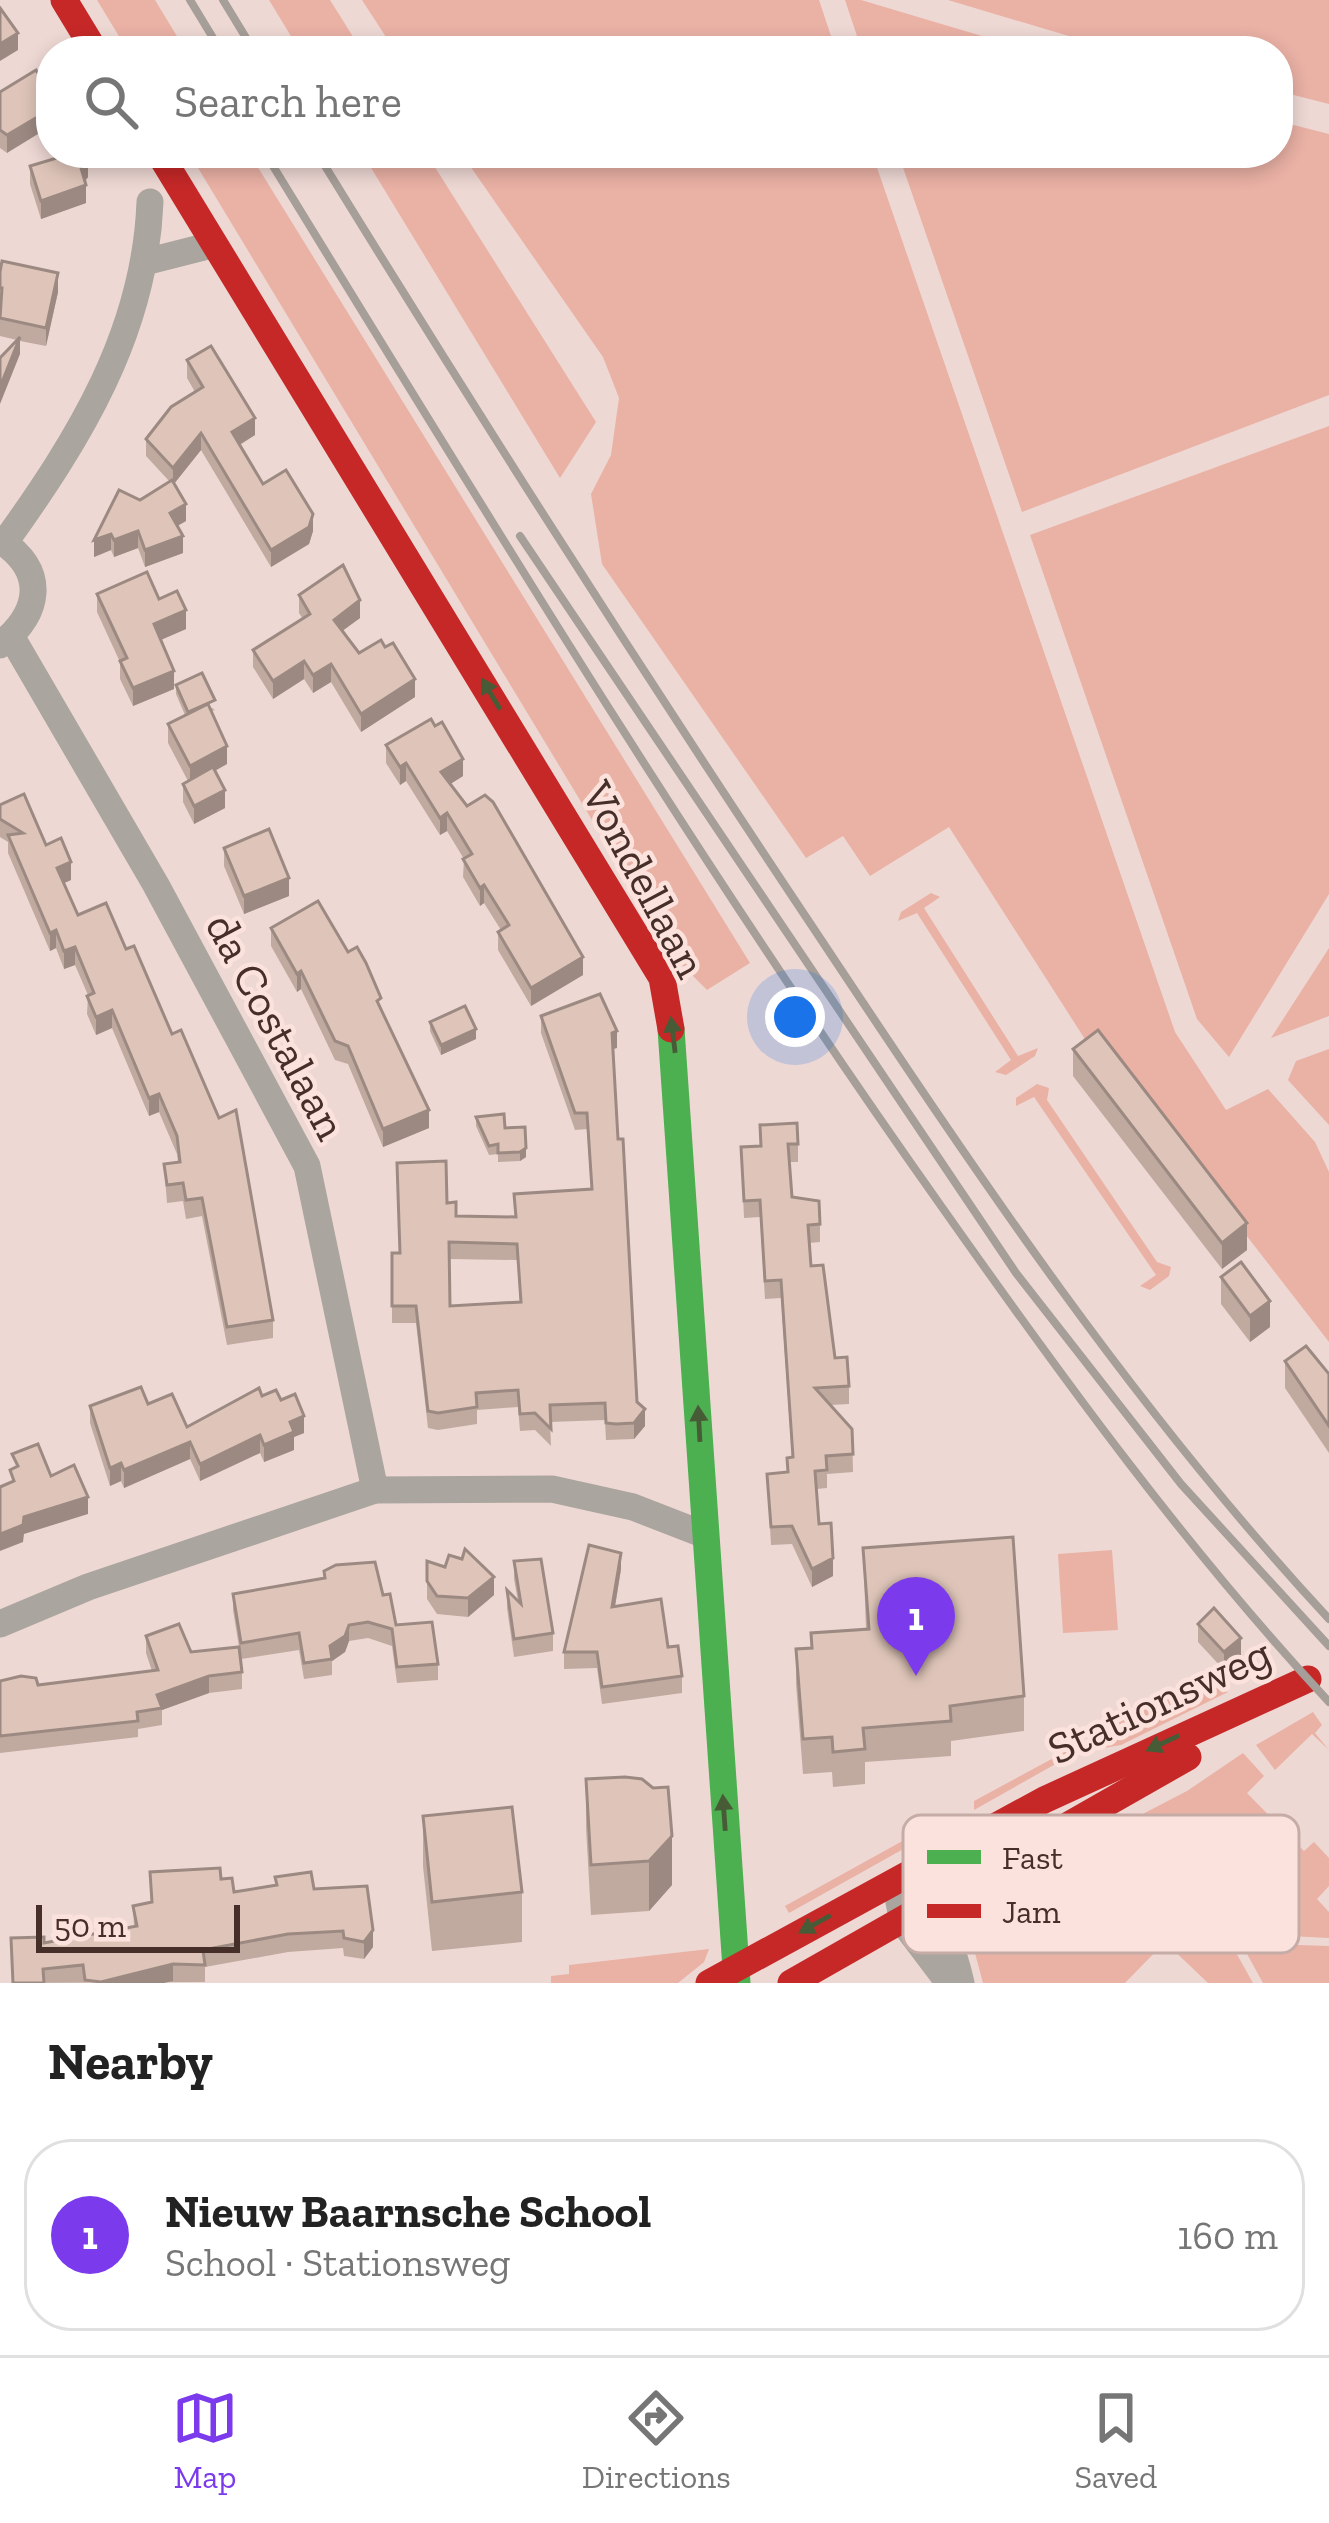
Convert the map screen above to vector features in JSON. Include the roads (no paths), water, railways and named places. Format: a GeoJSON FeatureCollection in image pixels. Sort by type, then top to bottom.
{"type":"FeatureCollection","features":[{"type":"Feature","properties":{"kind":"street"},"geometry":{"type":"LineString","coordinates":[[64,0],[86,36]]}},
{"type":"Feature","properties":{"kind":"street","name":"Vondellaan"},"geometry":{"type":"LineString","coordinates":[[168,168],[662,979],[674,1043],[686,1192],[736,1976]]}},
{"type":"Feature","properties":{"kind":"street"},"geometry":{"type":"LineString","coordinates":[[6,641],[26,625],[34,591],[26,566],[2,541],[61,464],[114,365],[145,262],[150,202]]}},
{"type":"Feature","properties":{"kind":"street"},"geometry":{"type":"LineString","coordinates":[[145,262],[212,245]]}},
{"type":"Feature","properties":{"kind":"street","name":"da Costalaan"},"geometry":{"type":"LineString","coordinates":[[6,641],[156,885],[307,1166],[375,1490]]}},
{"type":"Feature","properties":{"kind":"street"},"geometry":{"type":"LineString","coordinates":[[0,1624],[88,1587],[375,1490],[552,1489],[633,1508],[705,1534]]}},
{"type":"Feature","properties":{"kind":"street","name":"Stationsweg"},"geometry":{"type":"LineString","coordinates":[[1016,1815],[1318,1672]]}},
{"type":"Feature","properties":{"kind":"street","name":"Stationsweg"},"geometry":{"type":"LineString","coordinates":[[1088,1815],[1234,1730],[1318,1672]]}},
{"type":"Feature","properties":{"kind":"street","name":"Stationsweg"},"geometry":{"type":"LineString","coordinates":[[709,1983],[736,1976],[903,1876]]}},
{"type":"Feature","properties":{"kind":"street"},"geometry":{"type":"LineString","coordinates":[[895,1880],[903,1886]]}},
{"type":"Feature","properties":{"kind":"street"},"geometry":{"type":"LineString","coordinates":[[895,1880],[903,1917]]}},
{"type":"Feature","properties":{"kind":"street","name":"Stationsweg"},"geometry":{"type":"LineString","coordinates":[[791,1983],[903,1923]]}},
{"type":"Feature","properties":{"kind":"street"},"geometry":{"type":"LineString","coordinates":[[927,1953],[949,1983]]}},
{"type":"Feature","properties":{"kind":"street"},"geometry":{"type":"LineString","coordinates":[[954,1953],[961,1983]]}},
{"type":"Feature","properties":{"kind":"railway"},"geometry":{"type":"LineString","coordinates":[[190,0],[212,36]]}},
{"type":"Feature","properties":{"kind":"railway"},"geometry":{"type":"LineString","coordinates":[[223,0],[245,36]]}},
{"type":"Feature","properties":{"kind":"railway"},"geometry":{"type":"LineString","coordinates":[[274,168],[593,684],[850,1075],[1126,1459],[1224,1583],[1329,1702]]}},
{"type":"Feature","properties":{"kind":"railway"},"geometry":{"type":"LineString","coordinates":[[326,168],[628,646],[999,1203],[1189,1457],[1329,1619]]}},
{"type":"Feature","properties":{"kind":"railway"},"geometry":{"type":"LineString","coordinates":[[520,536],[1016,1273],[1181,1484],[1329,1646]]}},
{"type":"Feature","properties":{"kind":"place","name":"Nieuw Baarnsche School"},"geometry":{"type":"Point","coordinates":[916,1676]}}]}
